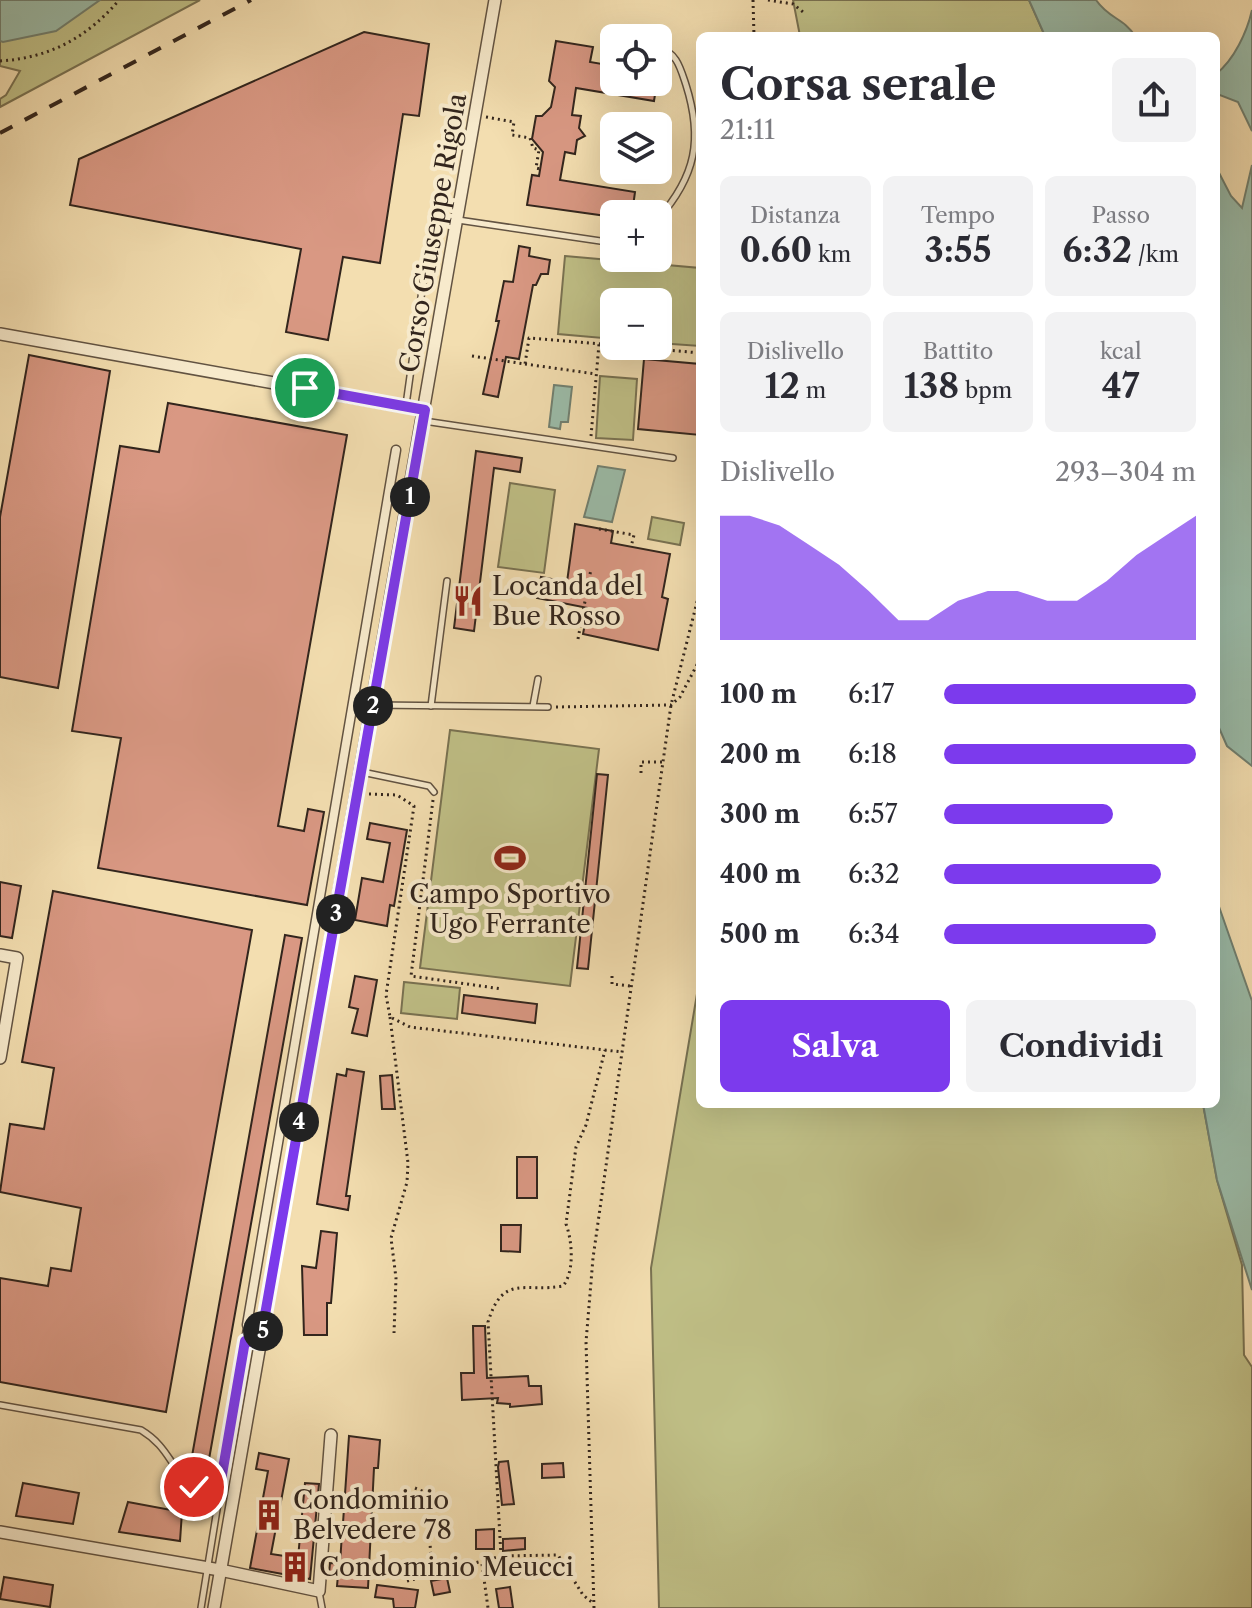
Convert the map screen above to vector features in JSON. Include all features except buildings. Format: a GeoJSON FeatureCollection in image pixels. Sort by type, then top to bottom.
{"type":"FeatureCollection","features":[{"type":"Feature","properties":{"kind":"street","name":"Corso Giuseppe Rigola"},"geometry":{"type":"LineString","coordinates":[[214,1608],[214,1568],[260,1343],[495,0]]}},
{"type":"Feature","properties":{"kind":"street"},"geometry":{"type":"LineString","coordinates":[[0,334],[406,406],[424,415]]}},
{"type":"Feature","properties":{"kind":"street"},"geometry":{"type":"LineString","coordinates":[[247,1325],[396,450]]}},
{"type":"Feature","properties":{"kind":"street"},"geometry":{"type":"LineString","coordinates":[[0,955],[17,958],[0,1058]]}},
{"type":"Feature","properties":{"kind":"street"},"geometry":{"type":"LineString","coordinates":[[0,1532],[214,1568],[319,1591],[331,1435]]}},
{"type":"Feature","properties":{"kind":"lane"},"geometry":{"type":"LineString","coordinates":[[671,200],[687,177],[696,138],[696,120],[678,62],[672,53]]}},
{"type":"Feature","properties":{"kind":"lane"},"geometry":{"type":"LineString","coordinates":[[458,220],[600,241]]}},
{"type":"Feature","properties":{"kind":"lane"},"geometry":{"type":"LineString","coordinates":[[406,406],[428,247]]}},
{"type":"Feature","properties":{"kind":"lane"},"geometry":{"type":"LineString","coordinates":[[424,415],[673,458]]}},
{"type":"Feature","properties":{"kind":"lane"},"geometry":{"type":"LineString","coordinates":[[431,706],[447,581]]}},
{"type":"Feature","properties":{"kind":"lane"},"geometry":{"type":"LineString","coordinates":[[533,706],[538,679]]}},
{"type":"Feature","properties":{"kind":"lane"},"geometry":{"type":"LineString","coordinates":[[373,705],[548,707]]}},
{"type":"Feature","properties":{"kind":"lane"},"geometry":{"type":"LineString","coordinates":[[361,772],[429,786],[434,792]]}},
{"type":"Feature","properties":{"kind":"lane"},"geometry":{"type":"LineString","coordinates":[[201,1608],[214,1568],[219,1492],[247,1325]]}},
{"type":"Feature","properties":{"kind":"lane"},"geometry":{"type":"LineString","coordinates":[[245,1341],[260,1343]]}},
{"type":"Feature","properties":{"kind":"lane"},"geometry":{"type":"LineString","coordinates":[[0,1405],[141,1430],[157,1440],[184,1481],[219,1492]]}},
{"type":"Feature","properties":{"kind":"lane"},"geometry":{"type":"LineString","coordinates":[[319,1591],[322,1608]]}},
{"type":"Feature","properties":{"kind":"path"},"geometry":{"type":"LineString","coordinates":[[0,61],[26,59],[73,40],[103,18],[119,0]]}},
{"type":"Feature","properties":{"kind":"path"},"geometry":{"type":"LineString","coordinates":[[753,0],[754,32]]}},
{"type":"Feature","properties":{"kind":"path"},"geometry":{"type":"LineString","coordinates":[[768,0],[793,4],[803,12]]}},
{"type":"Feature","properties":{"kind":"path"},"geometry":{"type":"LineString","coordinates":[[489,117],[514,122],[512,135],[530,138],[533,148],[539,150],[536,168],[540,169]]}},
{"type":"Feature","properties":{"kind":"path"},"geometry":{"type":"LineString","coordinates":[[525,364],[529,338],[599,344],[590,445]]}},
{"type":"Feature","properties":{"kind":"path"},"geometry":{"type":"LineString","coordinates":[[672,350],[696,353]]}},
{"type":"Feature","properties":{"kind":"path"},"geometry":{"type":"LineString","coordinates":[[472,356],[596,374]]}},
{"type":"Feature","properties":{"kind":"path"},"geometry":{"type":"LineString","coordinates":[[599,529],[634,535],[631,547]]}},
{"type":"Feature","properties":{"kind":"path"},"geometry":{"type":"LineString","coordinates":[[578,639],[591,569]]}},
{"type":"Feature","properties":{"kind":"path"},"geometry":{"type":"LineString","coordinates":[[594,1606],[586,1342],[593,1258],[671,705],[696,606]]}},
{"type":"Feature","properties":{"kind":"path"},"geometry":{"type":"LineString","coordinates":[[548,707],[671,705],[680,697],[696,667]]}},
{"type":"Feature","properties":{"kind":"path"},"geometry":{"type":"LineString","coordinates":[[641,773],[641,762],[663,762]]}},
{"type":"Feature","properties":{"kind":"path"},"geometry":{"type":"LineString","coordinates":[[434,792],[411,976],[502,989]]}},
{"type":"Feature","properties":{"kind":"path"},"geometry":{"type":"LineString","coordinates":[[357,795],[397,795],[414,806],[386,995],[408,1163],[407,1182],[391,1238],[396,1278],[394,1333]]}},
{"type":"Feature","properties":{"kind":"path"},"geometry":{"type":"LineString","coordinates":[[612,976],[612,984],[631,986]]}},
{"type":"Feature","properties":{"kind":"path"},"geometry":{"type":"LineString","coordinates":[[390,1017],[410,1027],[622,1052]]}},
{"type":"Feature","properties":{"kind":"path"},"geometry":{"type":"LineString","coordinates":[[501,1556],[488,1322],[495,1303],[507,1290],[521,1286],[563,1286],[569,1275],[571,1233],[566,1224],[576,1147],[586,1125],[605,1050]]}},
{"type":"Feature","properties":{"kind":"path"},"geometry":{"type":"LineString","coordinates":[[415,1488],[427,1493],[432,1576]]}},
{"type":"Feature","properties":{"kind":"path"},"geometry":{"type":"LineString","coordinates":[[407,1581],[501,1556],[561,1556],[583,1595],[594,1606]]}},
{"type":"Feature","properties":{"kind":"path"},"geometry":{"type":"LineString","coordinates":[[481,1563],[488,1608]]}},
{"type":"Feature","properties":{"kind":"green space"},"geometry":{"type":"Polygon","coordinates":[[[0,0],[200,0],[0,107],[0,99],[6,95],[20,71],[0,66],[0,0]]]}},
{"type":"Feature","properties":{"kind":"green space"},"geometry":{"type":"Polygon","coordinates":[[[793,0],[1029,0],[1043,32],[799,32],[793,0]]]}},
{"type":"Feature","properties":{"kind":"green space"},"geometry":{"type":"Polygon","coordinates":[[[565,256],[600,259],[600,272],[672,272],[672,266],[696,268],[696,346],[672,344],[672,288],[600,288],[600,338],[558,334],[565,256]]]}},
{"type":"Feature","properties":{"kind":"green space"},"geometry":{"type":"Polygon","coordinates":[[[600,376],[637,379],[633,440],[596,438],[600,376]]]}},
{"type":"Feature","properties":{"kind":"green space"},"geometry":{"type":"Polygon","coordinates":[[[510,483],[555,490],[544,573],[498,567],[510,483]]]}},
{"type":"Feature","properties":{"kind":"green space"},"geometry":{"type":"Polygon","coordinates":[[[652,517],[684,523],[680,545],[648,539],[652,517]]]}},
{"type":"Feature","properties":{"kind":"green space","name":"Campo Sportivo Ugo Ferrante"},"geometry":{"type":"Polygon","coordinates":[[[450,730],[599,749],[570,986],[420,968],[450,730]]]}},
{"type":"Feature","properties":{"kind":"green space"},"geometry":{"type":"Polygon","coordinates":[[[404,982],[460,988],[457,1019],[401,1013],[404,982]]]}},
{"type":"Feature","properties":{"kind":"green space"},"geometry":{"type":"Polygon","coordinates":[[[696,1000],[696,1108],[1204,1108],[1217,1180],[1242,1265],[1244,1355],[1252,1367],[1252,1608],[659,1608],[651,1268],[696,1000]]]}},
{"type":"Feature","properties":{"kind":"shaded area"},"geometry":{"type":"Polygon","coordinates":[[[0,0],[100,0],[56,31],[3,42],[0,41],[0,0]]]}},
{"type":"Feature","properties":{"kind":"shaded area"},"geometry":{"type":"Polygon","coordinates":[[[1029,0],[1096,0],[1132,32],[1043,32],[1029,0]]]}},
{"type":"Feature","properties":{"kind":"shaded area"},"geometry":{"type":"Polygon","coordinates":[[[1252,10],[1252,131],[1238,102],[1220,95],[1220,70],[1229,61],[1247,27],[1252,10]]]}},
{"type":"Feature","properties":{"kind":"shaded area"},"geometry":{"type":"Polygon","coordinates":[[[1252,165],[1252,766],[1227,746],[1220,730],[1220,175],[1231,196],[1242,208],[1252,165]]]}},
{"type":"Feature","properties":{"kind":"shaded area"},"geometry":{"type":"Polygon","coordinates":[[[554,385],[572,387],[568,422],[561,422],[560,429],[549,427],[554,385]]]}},
{"type":"Feature","properties":{"kind":"shaded area"},"geometry":{"type":"Polygon","coordinates":[[[598,466],[625,470],[612,522],[584,517],[598,466]]]}},
{"type":"Feature","properties":{"kind":"shaded area"},"geometry":{"type":"Polygon","coordinates":[[[1220,909],[1252,1001],[1252,1290],[1217,1180],[1204,1108],[1220,1108],[1220,909]]]}},
{"type":"Feature","properties":{"kind":"railway"},"geometry":{"type":"LineString","coordinates":[[0,133],[251,0]]}},
{"type":"Feature","properties":{"kind":"place","name":"Locanda del Bue Rosso"},"geometry":{"type":"Point","coordinates":[468,601]}},
{"type":"Feature","properties":{"kind":"place","name":"Campo Sportivo Ugo Ferrante"},"geometry":{"type":"Point","coordinates":[510,858]}},
{"type":"Feature","properties":{"kind":"place","name":"Condominio Belvedere 78"},"geometry":{"type":"Point","coordinates":[269,1515]}},
{"type":"Feature","properties":{"kind":"place","name":"Condominio Meucci"},"geometry":{"type":"Point","coordinates":[295,1567]}},
{"type":"Feature","properties":{"kind":"route"},"geometry":{"type":"LineString","coordinates":[[194,1487],[219,1492],[245,1341],[260,1343],[425,410],[305,388]]}}]}
